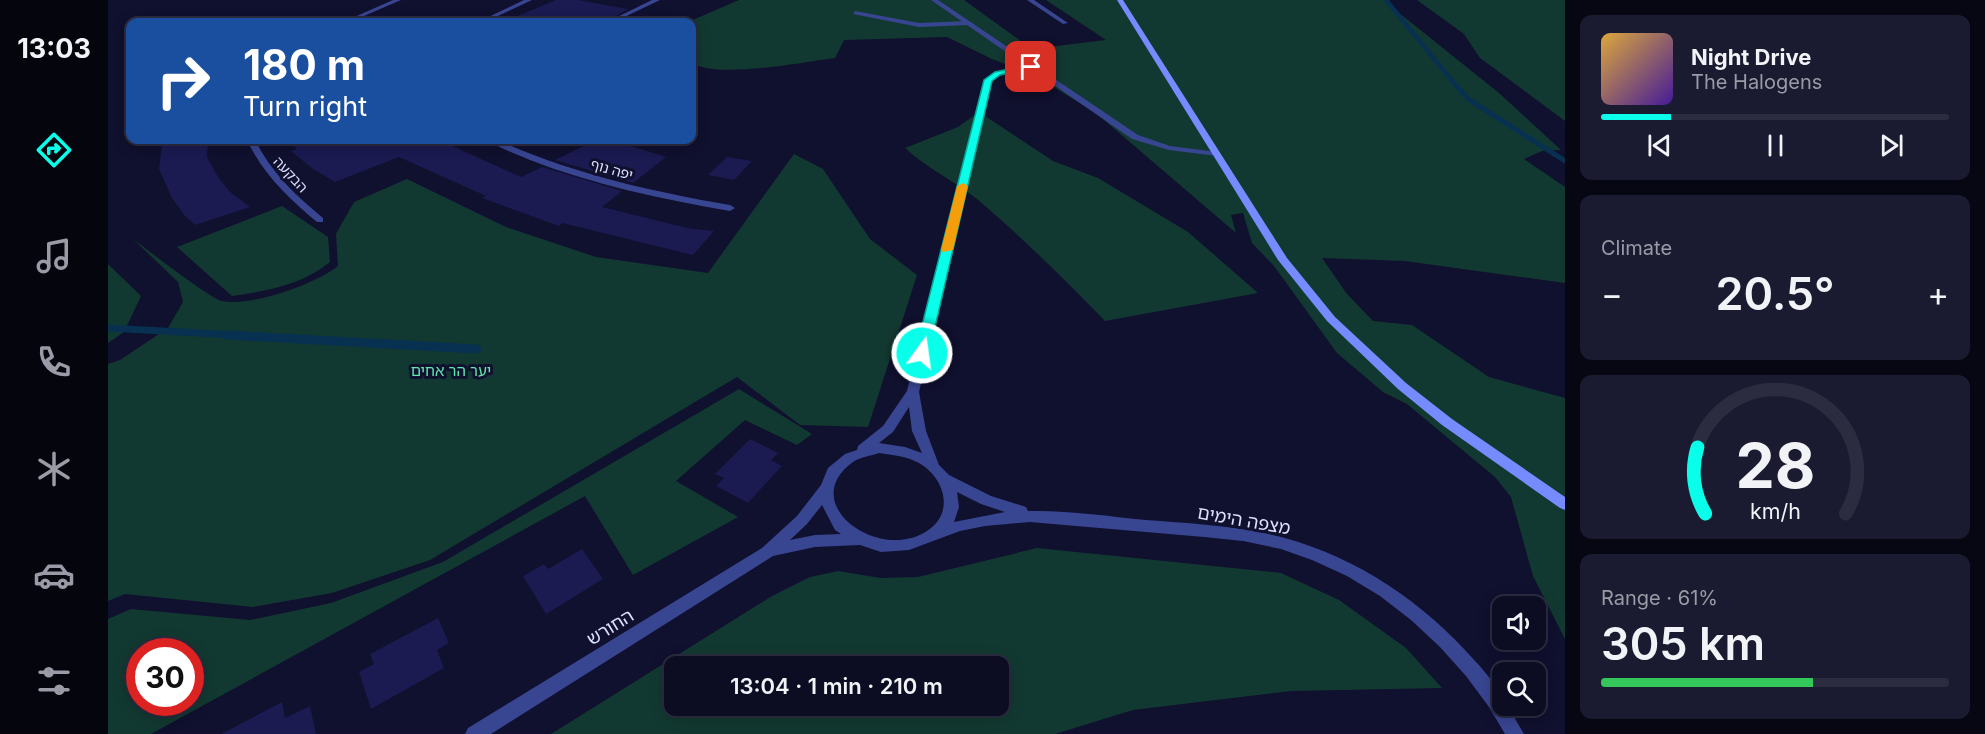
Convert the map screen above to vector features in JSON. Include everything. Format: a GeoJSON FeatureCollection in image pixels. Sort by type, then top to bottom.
{"type":"FeatureCollection","features":[{"type":"Feature","properties":{"kind":"main road"},"geometry":{"type":"LineString","coordinates":[[1120,0],[1283,260],[1331,319],[1371,358],[1447,422],[1565,504]]}},
{"type":"Feature","properties":{"kind":"street"},"geometry":{"type":"LineString","coordinates":[[355,18],[398,0]]}},
{"type":"Feature","properties":{"kind":"street"},"geometry":{"type":"LineString","coordinates":[[490,18],[529,0]]}},
{"type":"Feature","properties":{"kind":"street"},"geometry":{"type":"LineString","coordinates":[[619,18],[657,0]]}},
{"type":"Feature","properties":{"kind":"street"},"geometry":{"type":"LineString","coordinates":[[934,0],[1135,137],[1169,148],[1217,154]]}},
{"type":"Feature","properties":{"kind":"street"},"geometry":{"type":"LineString","coordinates":[[1030,0],[1065,23]]}},
{"type":"Feature","properties":{"kind":"street"},"geometry":{"type":"LineString","coordinates":[[913,392],[919,431],[933,464],[947,480],[952,499],[951,509],[942,526],[934,534],[912,544],[899,546],[860,540],[849,534],[833,519],[826,500],[828,480],[839,464],[888,429],[913,392],[988,80],[998,74],[1031,67]]}},
{"type":"Feature","properties":{"kind":"street","name":"הבקעה"},"geometry":{"type":"LineString","coordinates":[[253,144],[260,160],[275,180],[320,220]]}},
{"type":"Feature","properties":{"kind":"street","name":"יפה נוף"},"geometry":{"type":"LineString","coordinates":[[502,144],[544,162],[598,180],[660,196],[730,208]]}},
{"type":"Feature","properties":{"kind":"street"},"geometry":{"type":"LineString","coordinates":[[857,453],[891,448],[914,453],[933,464]]}},
{"type":"Feature","properties":{"kind":"street","name":"מצפה הימים"},"geometry":{"type":"LineString","coordinates":[[947,480],[986,500],[1037,515]]}},
{"type":"Feature","properties":{"kind":"street","name":"החורש"},"geometry":{"type":"LineString","coordinates":[[474,734],[767,552],[802,520],[826,489]]}},
{"type":"Feature","properties":{"kind":"street","name":"מצפה הימים"},"geometry":{"type":"LineString","coordinates":[[934,534],[986,519],[1037,515],[1225,533],[1280,543],[1330,560],[1375,584],[1415,613],[1452,648],[1515,734]]}},
{"type":"Feature","properties":{"kind":"street","name":"החורש"},"geometry":{"type":"LineString","coordinates":[[767,552],[803,543],[860,540]]}},
{"type":"Feature","properties":{"kind":"lane"},"geometry":{"type":"LineString","coordinates":[[855,13],[919,25],[969,23]]}},
{"type":"Feature","properties":{"kind":"green space"},"geometry":{"type":"Polygon","coordinates":[[[739,0],[964,0],[1032,49],[1106,40],[1046,0],[1383,0],[1499,93],[1561,150],[1542,151],[1524,159],[1565,187],[1565,283],[1405,261],[1322,258],[1347,294],[1373,321],[1412,325],[1489,377],[1565,398],[1565,639],[1546,602],[1546,596],[1543,596],[1533,576],[1511,497],[1495,477],[1407,404],[1383,392],[1337,353],[1274,266],[1252,243],[1243,213],[1231,215],[1236,233],[1097,114],[1036,76],[992,59],[947,37],[844,40],[835,58],[761,68],[721,70],[696,65],[696,19],[739,0]]]}},
{"type":"Feature","properties":{"kind":"green space"},"geometry":{"type":"Polygon","coordinates":[[[1417,0],[1565,0],[1565,121],[1480,58],[1464,34],[1417,0]]]}},
{"type":"Feature","properties":{"kind":"green space"},"geometry":{"type":"Polygon","coordinates":[[[979,112],[1053,161],[1098,178],[1188,232],[1258,293],[1105,321],[994,213],[905,148],[958,127],[979,112]]]}},
{"type":"Feature","properties":{"kind":"green space","name":"יער הר אחים"},"geometry":{"type":"Polygon","coordinates":[[[794,154],[823,169],[870,239],[917,275],[868,427],[800,425],[737,377],[430,560],[332,593],[253,607],[125,594],[108,601],[108,364],[120,360],[168,328],[183,302],[178,282],[132,238],[216,298],[222,301],[250,301],[299,287],[338,266],[336,234],[354,202],[407,179],[506,227],[596,257],[708,273],[794,154]]]}},
{"type":"Feature","properties":{"kind":"green space"},"geometry":{"type":"Polygon","coordinates":[[[282,206],[328,237],[330,262],[296,282],[232,296],[177,247],[282,206]]]}},
{"type":"Feature","properties":{"kind":"green space"},"geometry":{"type":"Polygon","coordinates":[[[108,264],[141,296],[124,332],[108,343],[108,264]]]}},
{"type":"Feature","properties":{"kind":"green space"},"geometry":{"type":"Polygon","coordinates":[[[739,389],[812,434],[797,445],[745,420],[676,481],[738,517],[633,575],[585,496],[204,705],[204,638],[126,638],[126,716],[184,716],[151,734],[108,734],[108,619],[131,609],[250,620],[331,603],[443,562],[739,389]]]}},
{"type":"Feature","properties":{"kind":"green space"},"geometry":{"type":"Polygon","coordinates":[[[1037,548],[1281,573],[1339,600],[1406,648],[1442,688],[1291,691],[1133,710],[1055,734],[551,734],[664,663],[664,716],[1009,716],[1009,656],[676,656],[772,596],[810,577],[838,571],[881,578],[918,577],[1037,548]]]}},
{"type":"Feature","properties":{"kind":"building"},"geometry":{"type":"Polygon","coordinates":[[[556,0],[578,0],[628,9],[612,18],[513,18],[556,0]]]}},
{"type":"Feature","properties":{"kind":"building"},"geometry":{"type":"Polygon","coordinates":[[[208,144],[207,157],[218,177],[230,192],[250,207],[195,225],[184,215],[172,198],[159,169],[162,145],[208,144]]]}},
{"type":"Feature","properties":{"kind":"building"},"geometry":{"type":"Polygon","coordinates":[[[291,144],[448,144],[521,177],[542,167],[622,191],[602,207],[687,228],[714,231],[693,255],[562,223],[559,226],[482,198],[486,196],[399,157],[335,182],[313,169],[291,151],[297,149],[291,144]]]}},
{"type":"Feature","properties":{"kind":"building"},"geometry":{"type":"Polygon","coordinates":[[[588,144],[624,144],[666,157],[633,183],[555,160],[588,144]]]}},
{"type":"Feature","properties":{"kind":"building"},"geometry":{"type":"Polygon","coordinates":[[[727,157],[752,161],[734,180],[708,175],[727,157]]]}},
{"type":"Feature","properties":{"kind":"building"},"geometry":{"type":"Polygon","coordinates":[[[750,439],[778,453],[771,460],[782,466],[748,503],[716,486],[724,478],[715,474],[750,439]]]}},
{"type":"Feature","properties":{"kind":"building"},"geometry":{"type":"Polygon","coordinates":[[[582,549],[603,579],[546,614],[523,576],[544,564],[548,569],[582,549]]]}},
{"type":"Feature","properties":{"kind":"building"},"geometry":{"type":"Polygon","coordinates":[[[438,618],[449,643],[437,650],[444,668],[371,709],[359,672],[374,664],[370,654],[438,618]]]}},
{"type":"Feature","properties":{"kind":"building"},"geometry":{"type":"Polygon","coordinates":[[[282,702],[285,718],[310,706],[316,734],[221,734],[282,702]]]}},
{"type":"Feature","properties":{"kind":"waterway"},"geometry":{"type":"LineString","coordinates":[[1386,0],[1458,88]]}},
{"type":"Feature","properties":{"kind":"waterway"},"geometry":{"type":"LineString","coordinates":[[1457,86],[1468,99],[1565,161]]}},
{"type":"Feature","properties":{"kind":"waterway"},"geometry":{"type":"LineString","coordinates":[[108,328],[253,336]]}},
{"type":"Feature","properties":{"kind":"waterway"},"geometry":{"type":"LineString","coordinates":[[227,335],[477,349]]}},
{"type":"Feature","properties":{"kind":"slow traffic"},"geometry":{"type":"LineString","coordinates":[[947,250],[963,186]]}},
{"type":"Feature","properties":{"kind":"route"},"geometry":{"type":"LineString","coordinates":[[922,353],[988,80],[998,74],[1031,67]]}}]}
